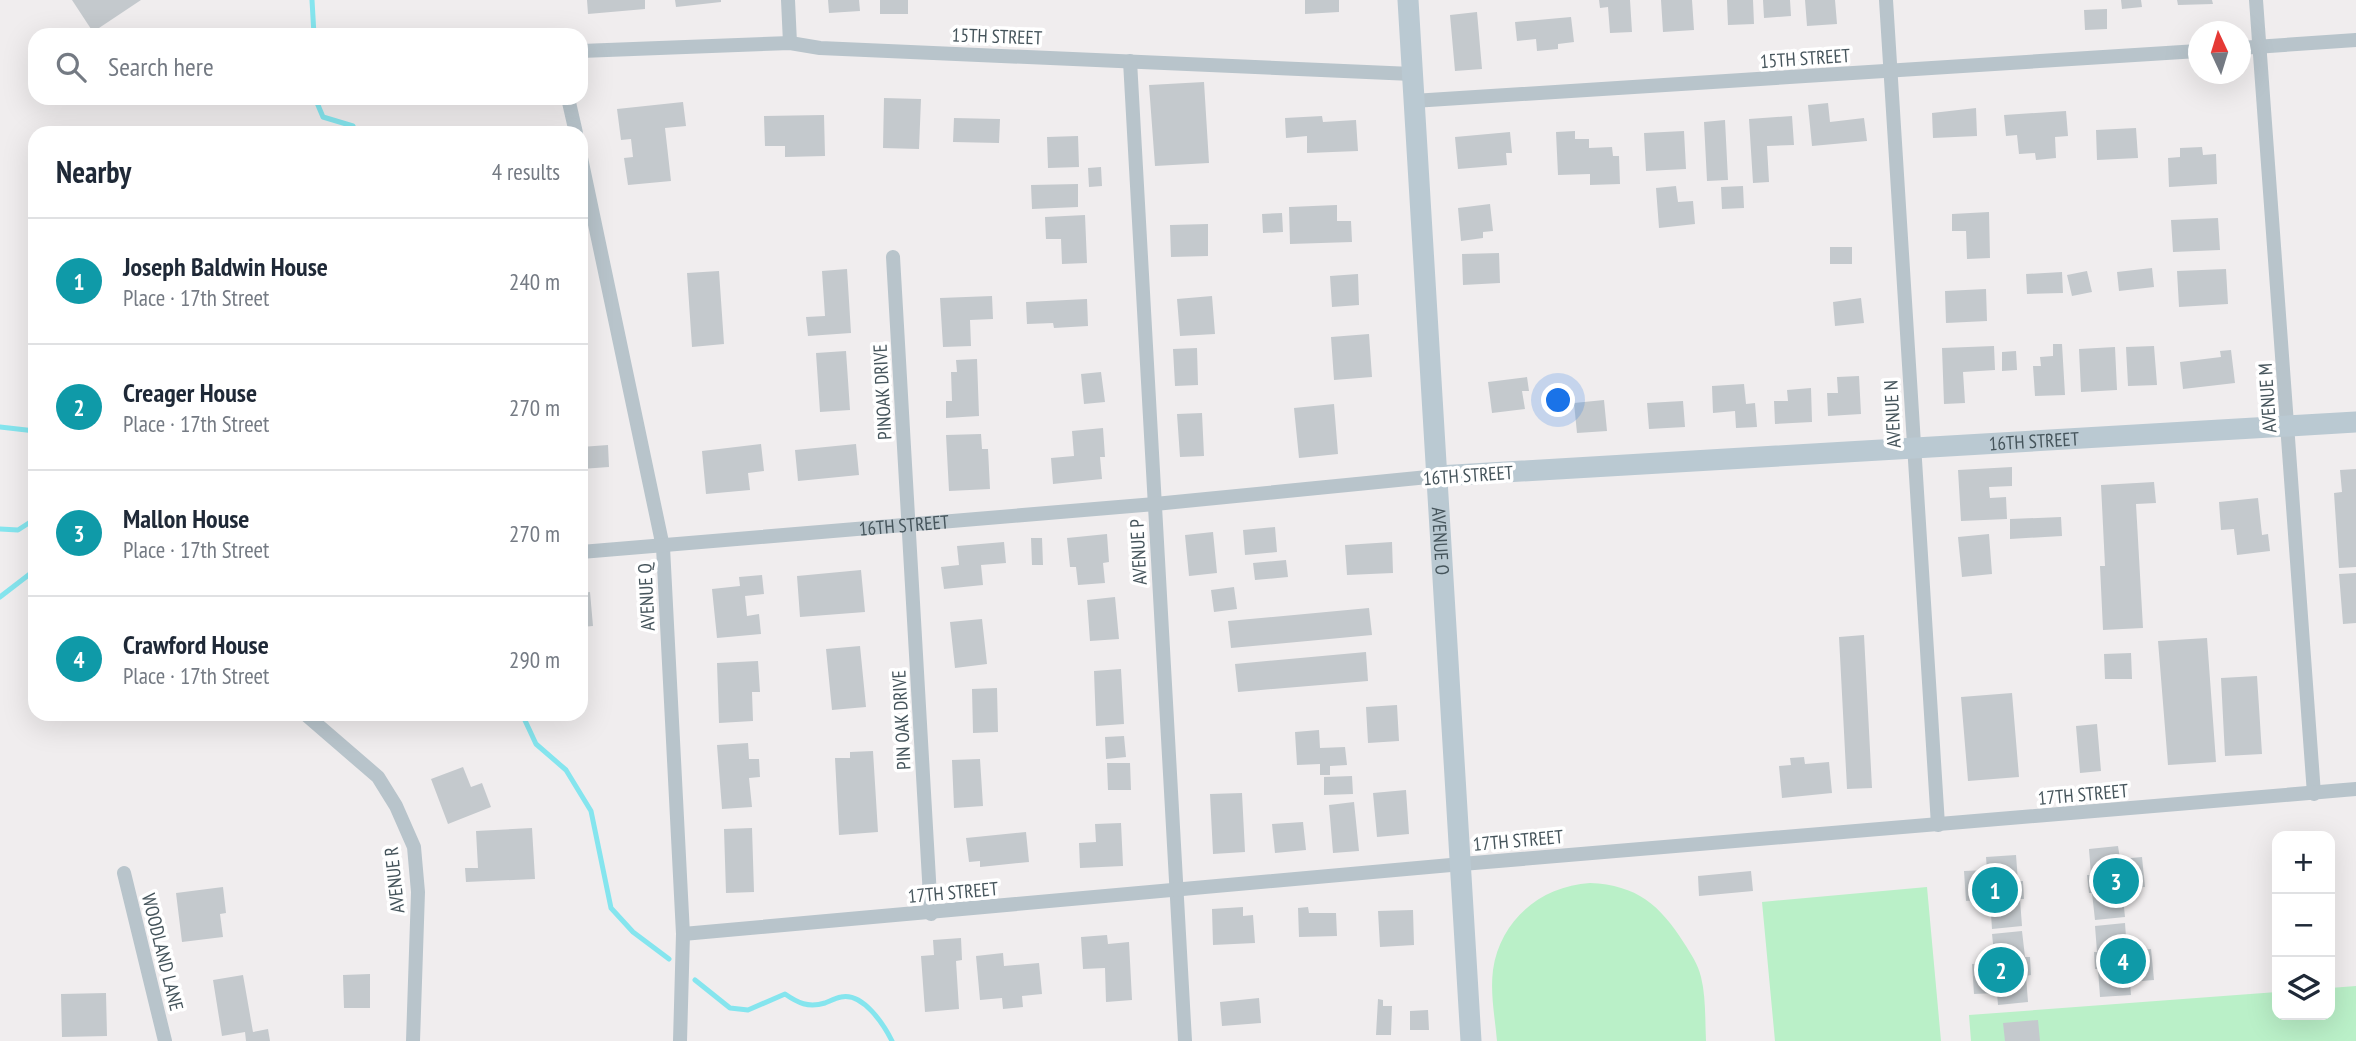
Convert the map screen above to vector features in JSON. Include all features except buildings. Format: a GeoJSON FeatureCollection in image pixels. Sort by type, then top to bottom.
{"type":"FeatureCollection","features":[{"type":"Feature","properties":{"kind":"street"},"geometry":{"type":"LineString","coordinates":[[788,0],[790,43]]}},
{"type":"Feature","properties":{"kind":"street","name":"AVENUE O"},"geometry":{"type":"LineString","coordinates":[[1408,0],[1471,1041]]}},
{"type":"Feature","properties":{"kind":"street","name":"AVENUE N"},"geometry":{"type":"LineString","coordinates":[[1886,0],[1938,825]]}},
{"type":"Feature","properties":{"kind":"street","name":"AVENUE M"},"geometry":{"type":"LineString","coordinates":[[2256,0],[2314,794]]}},
{"type":"Feature","properties":{"kind":"street"},"geometry":{"type":"LineString","coordinates":[[2251,47],[2356,40]]}},
{"type":"Feature","properties":{"kind":"street","name":"15TH STREET"},"geometry":{"type":"LineString","coordinates":[[588,51],[790,43],[820,48],[1412,74]]}},
{"type":"Feature","properties":{"kind":"street","name":"15TH STREET"},"geometry":{"type":"LineString","coordinates":[[1413,101],[2188,52]]}},
{"type":"Feature","properties":{"kind":"street","name":"AVENUE P"},"geometry":{"type":"LineString","coordinates":[[1130,61],[1185,1041]]}},
{"type":"Feature","properties":{"kind":"street"},"geometry":{"type":"LineString","coordinates":[[570,105],[574,126]]}},
{"type":"Feature","properties":{"kind":"street","name":"AVENUE Q"},"geometry":{"type":"LineString","coordinates":[[588,191],[663,547],[683,934],[680,1041]]}},
{"type":"Feature","properties":{"kind":"street","name":"PINOAK DRIVE"},"geometry":{"type":"LineString","coordinates":[[893,257],[908,525]]}},
{"type":"Feature","properties":{"kind":"street","name":"16TH STREET"},"geometry":{"type":"LineString","coordinates":[[588,552],[1438,476],[2356,422]]}},
{"type":"Feature","properties":{"kind":"street","name":"PIN OAK DRIVE"},"geometry":{"type":"LineString","coordinates":[[908,525],[931,914]]}},
{"type":"Feature","properties":{"kind":"street","name":"AVENUE R"},"geometry":{"type":"LineString","coordinates":[[313,721],[378,776],[396,806],[414,847],[418,891],[413,1041]]}},
{"type":"Feature","properties":{"kind":"street","name":"17TH STREET"},"geometry":{"type":"LineString","coordinates":[[683,934],[931,914],[1462,864],[2356,789]]}},
{"type":"Feature","properties":{"kind":"street","name":"WOODLAND LANE"},"geometry":{"type":"LineString","coordinates":[[124,873],[166,1041]]}},
{"type":"Feature","properties":{"kind":"green space"},"geometry":{"type":"Polygon","coordinates":[[[1590,883],[1634,893],[1656,908],[1675,930],[1700,972],[1705,1001],[1706,1041],[1497,1041],[1492,979],[1497,952],[1504,936],[1514,921],[1540,899],[1555,891],[1590,883]]]}},
{"type":"Feature","properties":{"kind":"green space"},"geometry":{"type":"Polygon","coordinates":[[[1927,887],[1941,1041],[1775,1041],[1762,902],[1927,887]]]}},
{"type":"Feature","properties":{"kind":"green space"},"geometry":{"type":"Polygon","coordinates":[[[2356,986],[2356,1041],[1971,1041],[1969,1015],[2272,992],[2272,1020],[2335,1020],[2335,988],[2356,986]]]}},
{"type":"Feature","properties":{"kind":"waterway"},"geometry":{"type":"LineString","coordinates":[[312,0],[314,28]]}},
{"type":"Feature","properties":{"kind":"waterway"},"geometry":{"type":"LineString","coordinates":[[318,105],[323,117],[353,126]]}},
{"type":"Feature","properties":{"kind":"waterway"},"geometry":{"type":"LineString","coordinates":[[0,427],[28,430]]}},
{"type":"Feature","properties":{"kind":"waterway"},"geometry":{"type":"LineString","coordinates":[[0,529],[18,530],[28,524]]}},
{"type":"Feature","properties":{"kind":"waterway"},"geometry":{"type":"LineString","coordinates":[[0,597],[28,575]]}},
{"type":"Feature","properties":{"kind":"waterway"},"geometry":{"type":"LineString","coordinates":[[525,721],[536,744],[566,770],[591,811],[611,908],[633,932],[669,959]]}},
{"type":"Feature","properties":{"kind":"waterway"},"geometry":{"type":"LineString","coordinates":[[695,980],[730,1008],[748,1010],[785,994],[808,1005],[849,997],[872,1011],[892,1041]]}},
{"type":"Feature","properties":{"kind":"place","name":"Mallon House"},"geometry":{"type":"Point","coordinates":[2116,881]}},
{"type":"Feature","properties":{"kind":"place","name":"Joseph Baldwin House"},"geometry":{"type":"Point","coordinates":[1995,890]}},
{"type":"Feature","properties":{"kind":"place","name":"Crawford House"},"geometry":{"type":"Point","coordinates":[2123,961]}},
{"type":"Feature","properties":{"kind":"place","name":"Creager House"},"geometry":{"type":"Point","coordinates":[2001,970]}}]}
